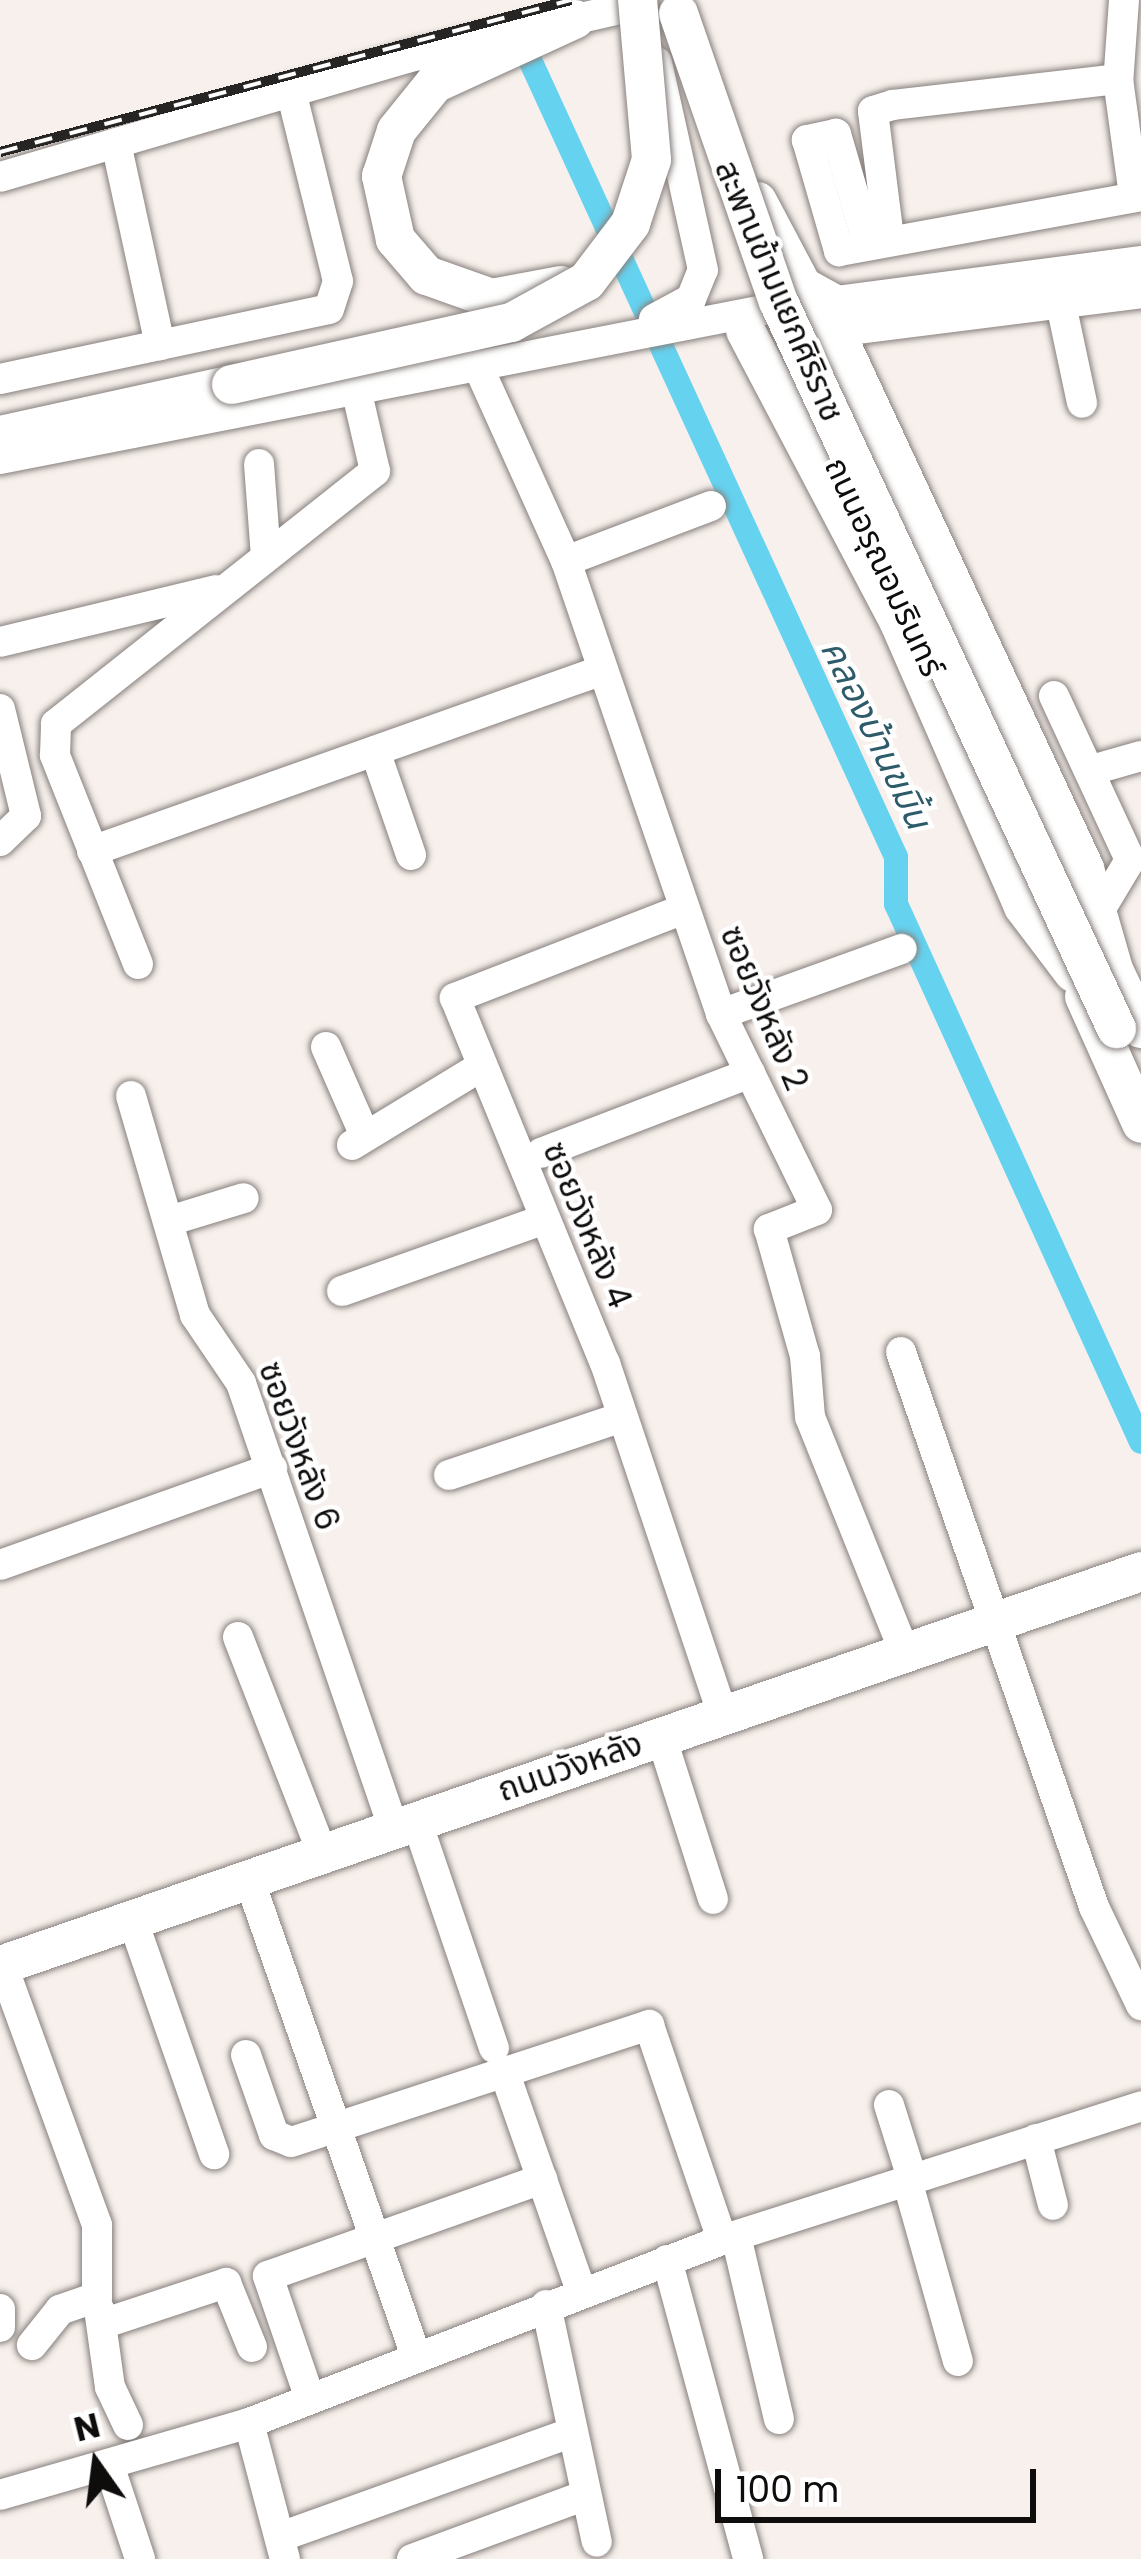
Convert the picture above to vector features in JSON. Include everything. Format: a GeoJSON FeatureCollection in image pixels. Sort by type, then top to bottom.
{"type":"FeatureCollection","features":[{"type":"Feature","properties":{"kind":"main road","name":"ถนนอรุณอมรินทร์"},"geometry":{"type":"LineString","coordinates":[[665,2],[1072,900],[1073,972],[1141,1123]]}},
{"type":"Feature","properties":{"kind":"main road","name":"ถนนอรุณอมรินทร์"},"geometry":{"type":"LineString","coordinates":[[665,2],[748,278],[1141,1028]]}},
{"type":"Feature","properties":{"kind":"main road"},"geometry":{"type":"LineString","coordinates":[[0,435],[535,313],[586,281],[622,238],[653,141],[665,2]]}},
{"type":"Feature","properties":{"kind":"main road","name":"สะพานข้ามแยกศิริราช"},"geometry":{"type":"LineString","coordinates":[[665,2],[778,301],[1141,1084]]}},
{"type":"Feature","properties":{"kind":"main road"},"geometry":{"type":"LineString","coordinates":[[583,11],[521,32],[458,67],[406,112],[381,176],[394,238],[436,281],[502,298],[567,282],[622,238]]}},
{"type":"Feature","properties":{"kind":"main road"},"geometry":{"type":"LineString","coordinates":[[757,201],[802,286],[836,305],[1141,265]]}},
{"type":"Feature","properties":{"kind":"main road"},"geometry":{"type":"LineString","coordinates":[[746,331],[898,620],[1023,906],[1073,972]]}},
{"type":"Feature","properties":{"kind":"main road"},"geometry":{"type":"LineString","coordinates":[[835,332],[1072,900]]}},
{"type":"Feature","properties":{"kind":"main road","name":"ถนนวังหลัง"},"geometry":{"type":"LineString","coordinates":[[1,1964],[1141,1571]]}},
{"type":"Feature","properties":{"kind":"street"},"geometry":{"type":"LineString","coordinates":[[1118,84],[873,111],[879,241],[1137,196],[1118,84],[1124,0]]}},
{"type":"Feature","properties":{"kind":"street"},"geometry":{"type":"LineString","coordinates":[[583,11],[665,2],[703,270],[686,319]]}},
{"type":"Feature","properties":{"kind":"street"},"geometry":{"type":"LineString","coordinates":[[0,177],[291,92],[521,32]]}},
{"type":"Feature","properties":{"kind":"street"},"geometry":{"type":"LineString","coordinates":[[0,380],[340,298],[291,92]]}},
{"type":"Feature","properties":{"kind":"street"},"geometry":{"type":"LineString","coordinates":[[116,143],[160,345]]}},
{"type":"Feature","properties":{"kind":"street"},"geometry":{"type":"LineString","coordinates":[[686,319],[746,331],[835,332],[1141,293]]}},
{"type":"Feature","properties":{"kind":"street"},"geometry":{"type":"LineString","coordinates":[[1061,304],[1082,403]]}},
{"type":"Feature","properties":{"kind":"street"},"geometry":{"type":"LineString","coordinates":[[0,459],[588,344],[686,319],[769,309],[835,332]]}},
{"type":"Feature","properties":{"kind":"street","name":"ซอยวังหลัง 2"},"geometry":{"type":"LineString","coordinates":[[477,364],[566,562],[599,671],[721,1014],[817,1210],[769,1229],[806,1356],[810,1417],[904,1653]]}},
{"type":"Feature","properties":{"kind":"street"},"geometry":{"type":"LineString","coordinates":[[138,964],[51,740],[56,724],[375,471],[356,389]]}},
{"type":"Feature","properties":{"kind":"street"},"geometry":{"type":"LineString","coordinates":[[259,464],[266,557]]}},
{"type":"Feature","properties":{"kind":"street"},"geometry":{"type":"LineString","coordinates":[[566,562],[711,506]]}},
{"type":"Feature","properties":{"kind":"street"},"geometry":{"type":"LineString","coordinates":[[0,643],[228,588]]}},
{"type":"Feature","properties":{"kind":"street"},"geometry":{"type":"LineString","coordinates":[[92,851],[599,671]]}},
{"type":"Feature","properties":{"kind":"street"},"geometry":{"type":"LineString","coordinates":[[1054,696],[1092,770],[1131,824],[1130,860],[1072,900]]}},
{"type":"Feature","properties":{"kind":"street"},"geometry":{"type":"LineString","coordinates":[[0,710],[26,816],[0,842]]}},
{"type":"Feature","properties":{"kind":"street"},"geometry":{"type":"LineString","coordinates":[[375,751],[411,855]]}},
{"type":"Feature","properties":{"kind":"street"},"geometry":{"type":"LineString","coordinates":[[1092,770],[1141,756]]}},
{"type":"Feature","properties":{"kind":"street","name":"ซอยวังหลัง 4"},"geometry":{"type":"LineString","coordinates":[[683,909],[456,996],[622,1417],[723,1715]]}},
{"type":"Feature","properties":{"kind":"street"},"geometry":{"type":"LineString","coordinates":[[721,1014],[902,949]]}},
{"type":"Feature","properties":{"kind":"street"},"geometry":{"type":"LineString","coordinates":[[326,1047],[358,1140],[482,1066]]}},
{"type":"Feature","properties":{"kind":"street"},"geometry":{"type":"LineString","coordinates":[[541,1153],[750,1073]]}},
{"type":"Feature","properties":{"kind":"street","name":"ซอยวังหลัง 6"},"geometry":{"type":"LineString","coordinates":[[131,1096],[195,1315],[241,1383],[404,1823],[499,2060],[581,2291]]}},
{"type":"Feature","properties":{"kind":"street"},"geometry":{"type":"LineString","coordinates":[[169,1220],[244,1198]]}},
{"type":"Feature","properties":{"kind":"street"},"geometry":{"type":"LineString","coordinates":[[342,1291],[545,1219]]}},
{"type":"Feature","properties":{"kind":"street"},"geometry":{"type":"LineString","coordinates":[[901,1352],[1002,1620],[1094,1906],[1141,2005]]}},
{"type":"Feature","properties":{"kind":"street"},"geometry":{"type":"LineString","coordinates":[[449,1475],[622,1417]]}},
{"type":"Feature","properties":{"kind":"street"},"geometry":{"type":"LineString","coordinates":[[0,1565],[272,1468]]}},
{"type":"Feature","properties":{"kind":"street"},"geometry":{"type":"LineString","coordinates":[[238,1637],[322,1852]]}},
{"type":"Feature","properties":{"kind":"street"},"geometry":{"type":"LineString","coordinates":[[661,1736],[713,1899]]}},
{"type":"Feature","properties":{"kind":"street"},"geometry":{"type":"LineString","coordinates":[[249,1879],[333,2131],[416,2356]]}},
{"type":"Feature","properties":{"kind":"street"},"geometry":{"type":"LineString","coordinates":[[133,1921],[214,2153]]}},
{"type":"Feature","properties":{"kind":"street"},"geometry":{"type":"LineString","coordinates":[[1,1964],[97,2225],[100,2310],[128,2425]]}},
{"type":"Feature","properties":{"kind":"street"},"geometry":{"type":"LineString","coordinates":[[246,2055],[281,2142],[333,2131],[499,2060],[649,2025],[729,2238],[779,2419]]}},
{"type":"Feature","properties":{"kind":"street"},"geometry":{"type":"LineString","coordinates":[[889,2105],[958,2361]]}},
{"type":"Feature","properties":{"kind":"street"},"geometry":{"type":"LineString","coordinates":[[0,2495],[249,2423],[667,2260],[1141,2106]]}},
{"type":"Feature","properties":{"kind":"street"},"geometry":{"type":"LineString","coordinates":[[1036,2139],[1053,2205]]}},
{"type":"Feature","properties":{"kind":"street"},"geometry":{"type":"LineString","coordinates":[[309,2396],[268,2276],[542,2179]]}},
{"type":"Feature","properties":{"kind":"street"},"geometry":{"type":"LineString","coordinates":[[667,2260],[748,2559]]}},
{"type":"Feature","properties":{"kind":"street"},"geometry":{"type":"LineString","coordinates":[[32,2345],[60,2310],[100,2310],[226,2283],[252,2347]]}},
{"type":"Feature","properties":{"kind":"street"},"geometry":{"type":"LineString","coordinates":[[546,2305],[597,2542]]}},
{"type":"Feature","properties":{"kind":"street"},"geometry":{"type":"LineString","coordinates":[[0,2309],[0,2327]]}},
{"type":"Feature","properties":{"kind":"street"},"geometry":{"type":"LineString","coordinates":[[249,2423],[282,2548],[572,2432]]}},
{"type":"Feature","properties":{"kind":"street"},"geometry":{"type":"LineString","coordinates":[[109,2465],[140,2559]]}},
{"type":"Feature","properties":{"kind":"street"},"geometry":{"type":"LineString","coordinates":[[412,2559],[586,2495]]}},
{"type":"Feature","properties":{"kind":"waterway","name":"คลองบ้านขมิ้น"},"geometry":{"type":"LineString","coordinates":[[530,60],[896,857],[896,904],[1141,1442]]}},
{"type":"Feature","properties":{"kind":"railway"},"geometry":{"type":"LineString","coordinates":[[0,152],[571,0]]}}]}
